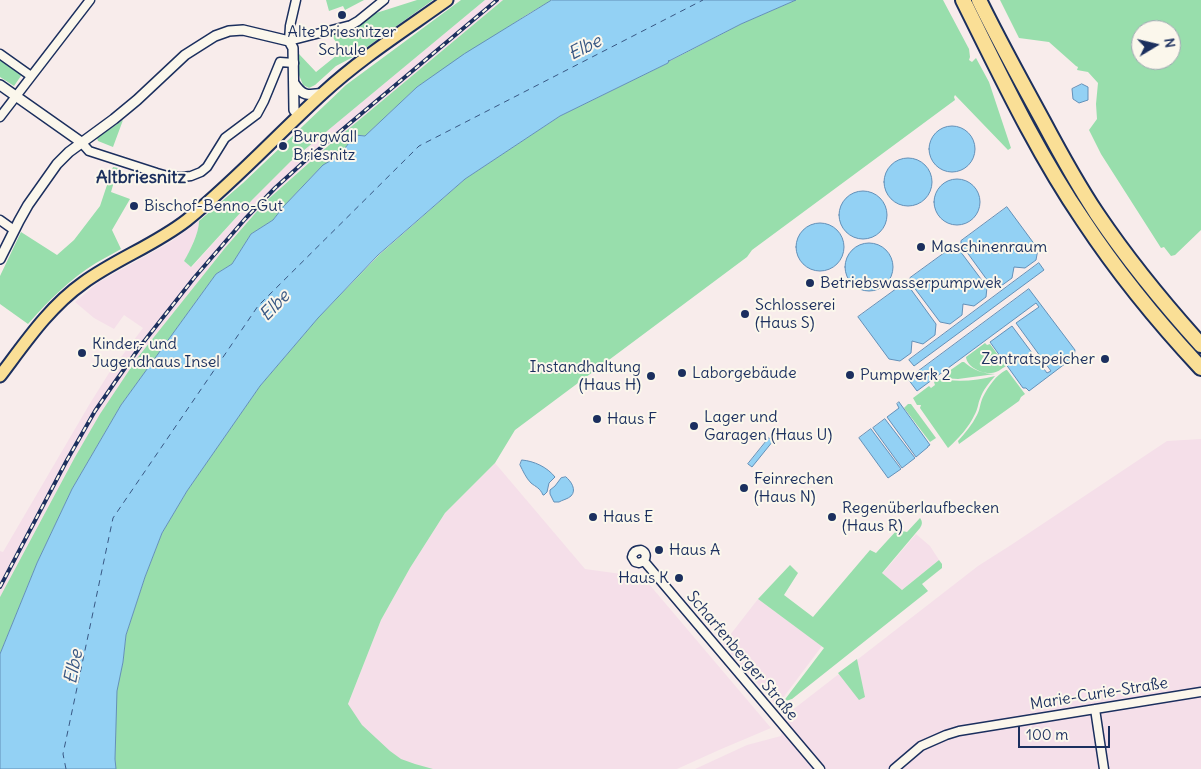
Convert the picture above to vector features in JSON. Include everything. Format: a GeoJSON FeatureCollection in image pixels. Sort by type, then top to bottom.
{"type":"FeatureCollection","features":[{"type":"Feature","properties":{"kind":"highway"},"geometry":{"type":"LineString","coordinates":[[963,0],[1056,178],[1082,220],[1116,268],[1159,322],[1201,368]]}},
{"type":"Feature","properties":{"kind":"highway"},"geometry":{"type":"LineString","coordinates":[[979,0],[1071,171],[1097,214],[1128,258],[1201,346]]}},
{"type":"Feature","properties":{"kind":"main road"},"geometry":{"type":"LineString","coordinates":[[0,376],[52,310],[70,294],[104,268],[166,234],[185,221],[236,178],[323,93],[360,62],[447,0]]}},
{"type":"Feature","properties":{"kind":"street"},"geometry":{"type":"LineString","coordinates":[[0,117],[90,0]]}},
{"type":"Feature","properties":{"kind":"street"},"geometry":{"type":"LineString","coordinates":[[296,0],[290,26],[289,41],[293,48],[294,110],[299,116]]}},
{"type":"Feature","properties":{"kind":"street"},"geometry":{"type":"LineString","coordinates":[[0,259],[28,205],[57,164],[69,152],[137,100],[185,56],[215,36],[229,31],[243,30],[289,41],[351,25],[384,0]]}},
{"type":"Feature","properties":{"kind":"street"},"geometry":{"type":"LineString","coordinates":[[0,54],[31,76]]}},
{"type":"Feature","properties":{"kind":"street"},"geometry":{"type":"LineString","coordinates":[[0,85],[82,142],[89,151],[157,173],[182,178],[201,172],[207,167],[225,138],[257,114],[280,62],[294,63]]}},
{"type":"Feature","properties":{"kind":"street"},"geometry":{"type":"LineString","coordinates":[[294,82],[298,90],[304,93],[323,93]]}},
{"type":"Feature","properties":{"kind":"street"},"geometry":{"type":"LineString","coordinates":[[0,220],[14,230]]}},
{"type":"Feature","properties":{"kind":"street","name":"Scharfenberger Straße"},"geometry":{"type":"LineString","coordinates":[[644,561],[820,769]]}},
{"type":"Feature","properties":{"kind":"street","name":"Marie-Curie-Straße"},"geometry":{"type":"LineString","coordinates":[[894,769],[921,746],[959,731],[1201,692]]}},
{"type":"Feature","properties":{"kind":"street"},"geometry":{"type":"LineString","coordinates":[[1095,709],[1104,769]]}},
{"type":"Feature","properties":{"kind":"shaded area"},"geometry":{"type":"Polygon","coordinates":[[[485,0],[503,0],[298,172],[265,202],[225,248],[138,357],[75,457],[0,597],[0,551],[3,552],[109,373],[143,328],[124,315],[114,329],[94,318],[75,302],[99,282],[169,243],[199,221],[198,231],[184,261],[192,267],[252,200],[291,161],[485,0]]]}},
{"type":"Feature","properties":{"kind":"shaded area"},"geometry":{"type":"Polygon","coordinates":[[[1201,439],[1201,769],[695,769],[747,745],[781,736],[786,715],[978,566],[1167,441],[1201,439]]]}},
{"type":"Feature","properties":{"kind":"shaded area"},"geometry":{"type":"Polygon","coordinates":[[[495,463],[585,569],[643,577],[771,728],[677,769],[333,769],[348,704],[381,620],[410,568],[445,513],[495,463]]]}},
{"type":"Feature","properties":{"kind":"shaded area"},"geometry":{"type":"Polygon","coordinates":[[[916,534],[930,546],[939,560],[902,590],[882,574],[916,534]]]}},
{"type":"Feature","properties":{"kind":"shaded area"},"geometry":{"type":"Polygon","coordinates":[[[758,599],[822,646],[777,706],[723,644],[758,599]]]}},
{"type":"Feature","properties":{"kind":"green space"},"geometry":{"type":"Polygon","coordinates":[[[326,0],[364,0],[345,10],[343,6],[329,11],[326,0]]]}},
{"type":"Feature","properties":{"kind":"green space"},"geometry":{"type":"Polygon","coordinates":[[[417,0],[433,0],[353,57],[336,66],[315,85],[309,88],[303,85],[299,75],[299,54],[316,72],[342,51],[332,36],[359,26],[373,14],[417,0]]]}},
{"type":"Feature","properties":{"kind":"green space"},"geometry":{"type":"Polygon","coordinates":[[[461,0],[485,0],[291,161],[252,200],[191,267],[184,261],[196,236],[199,221],[243,183],[346,85],[461,0]]]}},
{"type":"Feature","properties":{"kind":"green space"},"geometry":{"type":"Polygon","coordinates":[[[503,0],[552,0],[417,87],[365,136],[355,135],[339,156],[323,165],[273,220],[251,234],[232,264],[216,274],[121,405],[72,489],[37,563],[0,654],[0,597],[75,457],[100,414],[138,357],[225,248],[265,202],[328,146],[503,0]]]}},
{"type":"Feature","properties":{"kind":"green space"},"geometry":{"type":"Polygon","coordinates":[[[796,0],[943,0],[969,49],[969,60],[972,62],[976,58],[989,82],[1011,148],[1008,150],[955,95],[955,100],[752,250],[747,257],[515,430],[495,463],[445,513],[410,568],[381,620],[348,704],[362,725],[390,751],[401,759],[433,769],[116,769],[116,691],[123,662],[126,635],[162,533],[187,491],[260,386],[318,318],[379,255],[465,179],[560,116],[668,63],[669,60],[741,24],[796,0]]]}},
{"type":"Feature","properties":{"kind":"green space"},"geometry":{"type":"Polygon","coordinates":[[[1000,0],[1201,0],[1201,230],[1175,255],[1171,256],[1164,247],[1161,248],[1101,154],[1089,130],[1097,119],[1098,83],[1088,72],[1077,70],[1078,67],[1049,42],[1019,38],[1000,0]]]}},
{"type":"Feature","properties":{"kind":"green space"},"geometry":{"type":"Polygon","coordinates":[[[0,58],[23,73],[14,86],[0,77],[0,58]]]}},
{"type":"Feature","properties":{"kind":"green space"},"geometry":{"type":"Polygon","coordinates":[[[123,120],[113,147],[98,141],[97,138],[123,120]]]}},
{"type":"Feature","properties":{"kind":"green space"},"geometry":{"type":"Polygon","coordinates":[[[113,167],[118,168],[111,192],[130,199],[112,230],[121,249],[96,263],[68,283],[28,324],[0,304],[0,276],[21,232],[57,255],[74,240],[100,206],[113,167]]]}},
{"type":"Feature","properties":{"kind":"green space"},"geometry":{"type":"Polygon","coordinates":[[[985,343],[987,345],[990,344],[1006,366],[999,371],[987,373],[979,371],[967,361],[966,357],[985,343]]]}},
{"type":"Feature","properties":{"kind":"green space"},"geometry":{"type":"Polygon","coordinates":[[[962,362],[978,371],[995,374],[958,379],[943,378],[942,376],[962,362]]]}},
{"type":"Feature","properties":{"kind":"green space"},"geometry":{"type":"Polygon","coordinates":[[[1006,370],[1025,394],[1019,401],[959,444],[958,441],[971,426],[977,415],[987,389],[1006,370]]]}},
{"type":"Feature","properties":{"kind":"green space"},"geometry":{"type":"Polygon","coordinates":[[[995,376],[983,393],[970,423],[948,448],[920,408],[921,405],[917,405],[913,398],[929,386],[931,388],[935,385],[934,382],[939,379],[967,381],[995,376]]]}},
{"type":"Feature","properties":{"kind":"green space"},"geometry":{"type":"Polygon","coordinates":[[[911,404],[936,438],[930,442],[904,408],[911,404]]]}},
{"type":"Feature","properties":{"kind":"green space"},"geometry":{"type":"Polygon","coordinates":[[[920,518],[922,523],[920,528],[882,573],[902,590],[939,560],[942,568],[922,584],[928,591],[792,699],[783,702],[824,648],[758,599],[790,565],[798,573],[784,595],[813,617],[870,550],[876,553],[897,530],[907,532],[920,518]]]}},
{"type":"Feature","properties":{"kind":"green space"},"geometry":{"type":"Polygon","coordinates":[[[857,659],[865,697],[859,700],[838,673],[857,659]]]}},
{"type":"Feature","properties":{"kind":"water","name":"Elbe"},"geometry":{"type":"Polygon","coordinates":[[[552,0],[796,0],[741,24],[669,60],[668,63],[560,116],[465,179],[378,255],[318,318],[260,386],[187,491],[162,533],[126,635],[117,691],[116,769],[0,769],[0,654],[37,563],[72,489],[121,405],[216,274],[232,264],[251,234],[273,220],[323,165],[339,156],[355,135],[365,136],[417,87],[464,54],[552,0]]]}},
{"type":"Feature","properties":{"kind":"water"},"geometry":{"type":"Polygon","coordinates":[[[1082,84],[1088,87],[1088,100],[1079,103],[1073,99],[1072,89],[1082,84]]]}},
{"type":"Feature","properties":{"kind":"water"},"geometry":{"type":"Polygon","coordinates":[[[957,126],[961,127],[971,136],[974,140],[974,158],[965,168],[957,172],[947,172],[939,168],[930,158],[929,144],[933,136],[943,127],[957,126]]]}},
{"type":"Feature","properties":{"kind":"water"},"geometry":{"type":"Polygon","coordinates":[[[908,158],[917,160],[925,165],[930,173],[932,182],[930,191],[925,199],[917,204],[908,206],[899,204],[891,199],[886,191],[884,182],[886,173],[891,165],[899,160],[908,158]]]}},
{"type":"Feature","properties":{"kind":"water"},"geometry":{"type":"Polygon","coordinates":[[[962,179],[974,185],[979,193],[979,211],[974,219],[966,224],[952,225],[940,219],[935,211],[934,197],[940,185],[948,180],[962,179]]]}},
{"type":"Feature","properties":{"kind":"water"},"geometry":{"type":"Polygon","coordinates":[[[863,191],[872,193],[880,198],[885,206],[887,215],[885,224],[880,232],[872,237],[863,239],[854,237],[846,232],[841,224],[839,215],[841,206],[846,198],[854,193],[863,191]]]}},
{"type":"Feature","properties":{"kind":"water"},"geometry":{"type":"Polygon","coordinates":[[[1007,207],[1038,249],[1036,260],[1025,268],[1014,267],[1012,278],[1001,286],[990,284],[961,244],[961,241],[1007,207]]]}},
{"type":"Feature","properties":{"kind":"water"},"geometry":{"type":"Polygon","coordinates":[[[820,223],[829,225],[837,230],[842,238],[844,247],[842,256],[837,264],[829,269],[820,271],[811,269],[803,264],[798,256],[796,247],[798,238],[803,230],[811,225],[820,223]]]}},
{"type":"Feature","properties":{"kind":"water"},"geometry":{"type":"Polygon","coordinates":[[[869,243],[878,245],[886,250],[891,258],[893,267],[891,276],[886,284],[878,289],[869,291],[860,289],[852,284],[847,276],[845,267],[847,258],[852,250],[860,245],[869,243]]]}},
{"type":"Feature","properties":{"kind":"water"},"geometry":{"type":"Polygon","coordinates":[[[954,246],[957,247],[987,287],[986,297],[974,306],[963,304],[962,315],[950,324],[940,322],[910,282],[910,278],[954,246]]]}},
{"type":"Feature","properties":{"kind":"water"},"geometry":{"type":"Polygon","coordinates":[[[1039,263],[1044,270],[914,366],[909,360],[1039,263]]]}},
{"type":"Feature","properties":{"kind":"water"},"geometry":{"type":"Polygon","coordinates":[[[903,284],[907,284],[936,324],[935,335],[923,344],[912,341],[911,353],[900,361],[889,359],[858,317],[903,284]]]}},
{"type":"Feature","properties":{"kind":"water"},"geometry":{"type":"Polygon","coordinates":[[[1029,289],[1075,350],[1074,357],[1029,391],[1023,388],[990,342],[1012,326],[1047,373],[1051,371],[1016,323],[1039,307],[1036,303],[917,391],[908,379],[1029,289]]]}},
{"type":"Feature","properties":{"kind":"water"},"geometry":{"type":"Polygon","coordinates":[[[899,402],[930,445],[916,457],[887,417],[899,408],[897,404],[899,402]]]}},
{"type":"Feature","properties":{"kind":"water"},"geometry":{"type":"Polygon","coordinates":[[[885,419],[915,458],[902,468],[873,428],[885,419]]]}},
{"type":"Feature","properties":{"kind":"water"},"geometry":{"type":"Polygon","coordinates":[[[871,429],[901,469],[888,478],[859,438],[871,429]]]}},
{"type":"Feature","properties":{"kind":"water"},"geometry":{"type":"Polygon","coordinates":[[[769,438],[773,441],[752,467],[748,464],[769,438]]]}},
{"type":"Feature","properties":{"kind":"water"},"geometry":{"type":"Polygon","coordinates":[[[522,460],[540,465],[555,477],[549,483],[547,492],[544,495],[526,477],[520,465],[522,460]]]}},
{"type":"Feature","properties":{"kind":"water"},"geometry":{"type":"Polygon","coordinates":[[[566,477],[573,486],[573,494],[567,499],[554,502],[550,490],[561,478],[566,477]]]}},
{"type":"Feature","properties":{"kind":"ferry route"},"geometry":{"type":"LineString","coordinates":[[66,769],[63,754],[113,518],[258,306],[419,146],[703,0]]}},
{"type":"Feature","properties":{"kind":"railway"},"geometry":{"type":"LineString","coordinates":[[0,587],[95,411],[142,344],[194,278],[245,219],[275,188],[497,0]]}},
{"type":"Feature","properties":{"kind":"place","name":"Alte Briesnitzer Schule"},"geometry":{"type":"Point","coordinates":[342,15]}},
{"type":"Feature","properties":{"kind":"place","name":"Burgwall Briesnitz"},"geometry":{"type":"Point","coordinates":[283,146]}},
{"type":"Feature","properties":{"kind":"place","name":"Bischof-Benno-Gut"},"geometry":{"type":"Point","coordinates":[134,206]}},
{"type":"Feature","properties":{"kind":"place","name":"Maschinenraum"},"geometry":{"type":"Point","coordinates":[921,247]}},
{"type":"Feature","properties":{"kind":"place","name":"Betriebswasserpumpwek"},"geometry":{"type":"Point","coordinates":[810,283]}},
{"type":"Feature","properties":{"kind":"place","name":"Schlosserei (Haus S)"},"geometry":{"type":"Point","coordinates":[745,314]}},
{"type":"Feature","properties":{"kind":"place","name":"Kinder- und Jugendhaus Insel"},"geometry":{"type":"Point","coordinates":[82,353]}},
{"type":"Feature","properties":{"kind":"place","name":"Zentratspeicher"},"geometry":{"type":"Point","coordinates":[1105,359]}},
{"type":"Feature","properties":{"kind":"place","name":"Laborgebäude"},"geometry":{"type":"Point","coordinates":[682,373]}},
{"type":"Feature","properties":{"kind":"place","name":"Pumpwerk 2"},"geometry":{"type":"Point","coordinates":[850,375]}},
{"type":"Feature","properties":{"kind":"place","name":"Instandhaltung (Haus H)"},"geometry":{"type":"Point","coordinates":[651,376]}},
{"type":"Feature","properties":{"kind":"place","name":"Haus F"},"geometry":{"type":"Point","coordinates":[597,419]}},
{"type":"Feature","properties":{"kind":"place","name":"Lager und Garagen (Haus U)"},"geometry":{"type":"Point","coordinates":[694,426]}},
{"type":"Feature","properties":{"kind":"place","name":"Feinrechen (Haus N)"},"geometry":{"type":"Point","coordinates":[744,488]}},
{"type":"Feature","properties":{"kind":"place","name":"Haus E"},"geometry":{"type":"Point","coordinates":[593,517]}},
{"type":"Feature","properties":{"kind":"place","name":"Regenüberlaufbecken (Haus R)"},"geometry":{"type":"Point","coordinates":[832,517]}},
{"type":"Feature","properties":{"kind":"place","name":"Haus A"},"geometry":{"type":"Point","coordinates":[659,550]}},
{"type":"Feature","properties":{"kind":"place","name":"Haus K"},"geometry":{"type":"Point","coordinates":[679,578]}},
{"type":"Feature","properties":{"kind":"district","name":"Altbriesnitz"},"geometry":{"type":"Point","coordinates":[141,178]}}]}
